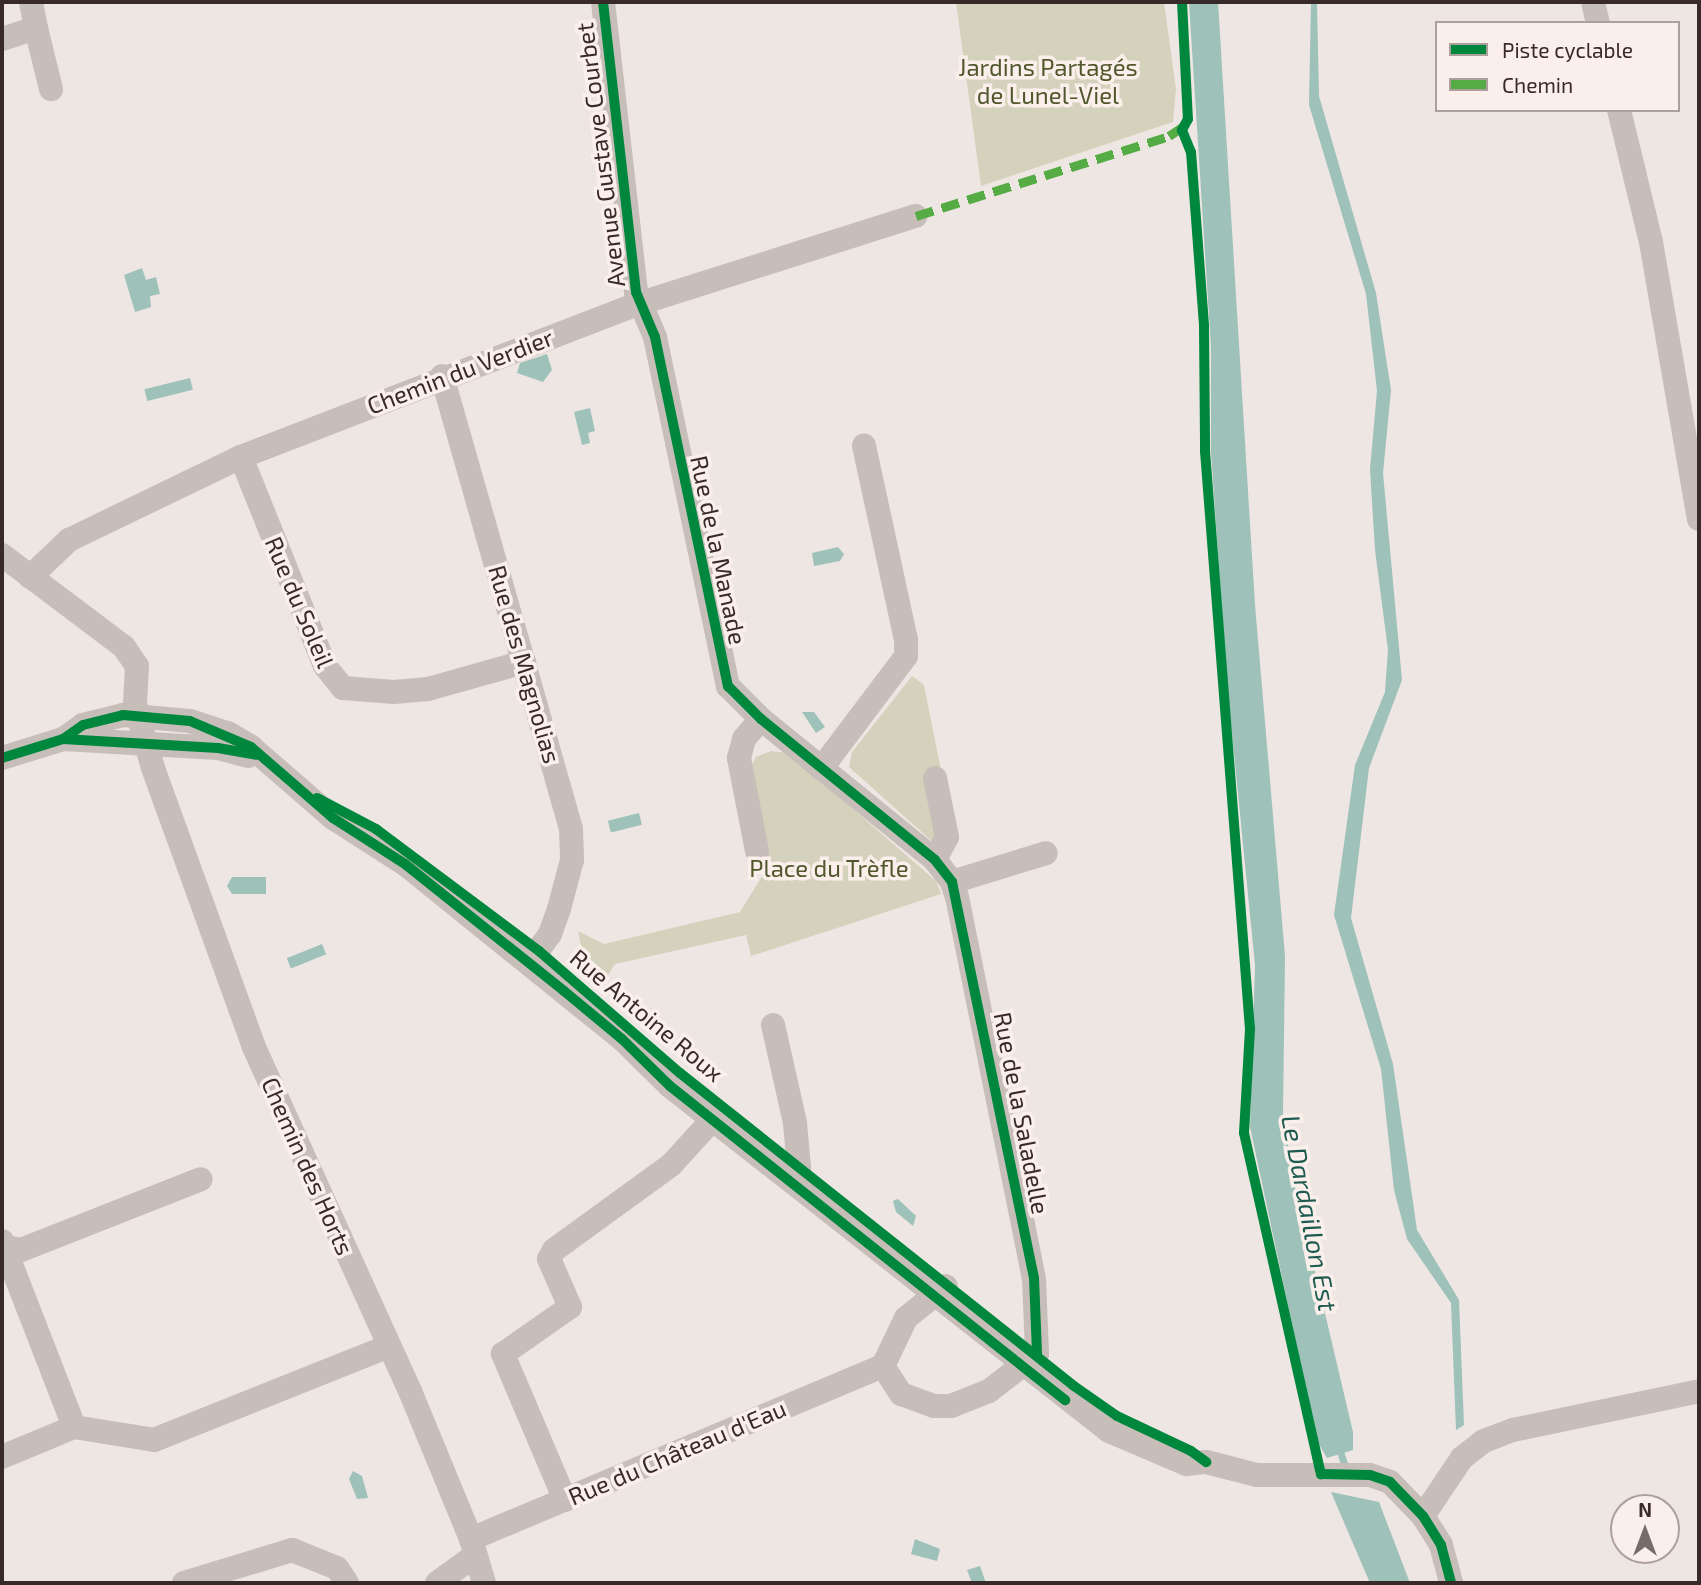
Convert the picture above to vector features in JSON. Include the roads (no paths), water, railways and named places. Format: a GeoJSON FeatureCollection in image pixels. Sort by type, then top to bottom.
{"type":"FeatureCollection","features":[{"type":"Feature","properties":{"kind":"street"},"geometry":{"type":"LineString","coordinates":[[31,2],[51,89]]}},
{"type":"Feature","properties":{"kind":"street","name":"Avenue Gustave Courbet"},"geometry":{"type":"LineString","coordinates":[[603,2],[641,303]]}},
{"type":"Feature","properties":{"kind":"street"},"geometry":{"type":"LineString","coordinates":[[1593,2],[1598,21]]}},
{"type":"Feature","properties":{"kind":"street"},"geometry":{"type":"LineString","coordinates":[[2,39],[36,28]]}},
{"type":"Feature","properties":{"kind":"street"},"geometry":{"type":"LineString","coordinates":[[1619,112],[1651,242],[1699,519]]}},
{"type":"Feature","properties":{"kind":"street","name":"Chemin du Verdier"},"geometry":{"type":"LineString","coordinates":[[30,577],[69,540],[242,457],[442,376],[641,303],[916,216]]}},
{"type":"Feature","properties":{"kind":"street","name":"Rue de la Manade"},"geometry":{"type":"LineString","coordinates":[[641,303],[654,337],[725,677],[738,699],[935,860],[952,882]]}},
{"type":"Feature","properties":{"kind":"street","name":"Rue des Magnolias"},"geometry":{"type":"LineString","coordinates":[[442,376],[573,845],[559,909],[534,957]]}},
{"type":"Feature","properties":{"kind":"street"},"geometry":{"type":"LineString","coordinates":[[821,769],[906,656],[864,445]]}},
{"type":"Feature","properties":{"kind":"street","name":"Rue du Soleil"},"geometry":{"type":"LineString","coordinates":[[242,457],[325,666],[343,688],[394,692],[428,690],[524,662]]}},
{"type":"Feature","properties":{"kind":"street"},"geometry":{"type":"LineString","coordinates":[[2,555],[132,656],[140,681],[135,704],[146,744]]}},
{"type":"Feature","properties":{"kind":"street","name":"Rue Antoine Roux"},"geometry":{"type":"LineString","coordinates":[[63,739],[83,724],[139,716],[190,721],[228,733],[251,747],[256,755],[307,794],[376,829],[680,1073],[794,1173],[1031,1360],[1109,1430],[1186,1464],[1206,1462],[1256,1475],[1370,1475],[1390,1482],[1423,1516]]}},
{"type":"Feature","properties":{"kind":"street"},"geometry":{"type":"LineString","coordinates":[[757,850],[739,758],[744,739],[761,719]]}},
{"type":"Feature","properties":{"kind":"street"},"geometry":{"type":"LineString","coordinates":[[2,758],[63,739]]}},
{"type":"Feature","properties":{"kind":"street","name":"Rue Antoine Roux"},"geometry":{"type":"LineString","coordinates":[[63,739],[218,748],[256,755]]}},
{"type":"Feature","properties":{"kind":"street","name":"Chemin des Horts"},"geometry":{"type":"LineString","coordinates":[[146,744],[253,1045],[389,1346],[472,1547],[484,1583]]}},
{"type":"Feature","properties":{"kind":"street"},"geometry":{"type":"LineString","coordinates":[[935,778],[947,838],[935,860]]}},
{"type":"Feature","properties":{"kind":"street"},"geometry":{"type":"LineString","coordinates":[[952,882],[1046,853]]}},
{"type":"Feature","properties":{"kind":"street","name":"Rue de la Saladelle"},"geometry":{"type":"LineString","coordinates":[[952,882],[1034,1278],[1031,1360]]}},
{"type":"Feature","properties":{"kind":"street","name":"Rue Antoine Roux"},"geometry":{"type":"LineString","coordinates":[[534,957],[713,1119],[794,1173]]}},
{"type":"Feature","properties":{"kind":"street"},"geometry":{"type":"LineString","coordinates":[[773,1025],[794,1116],[794,1173]]}},
{"type":"Feature","properties":{"kind":"street"},"geometry":{"type":"LineString","coordinates":[[565,1500],[503,1354],[570,1307],[549,1259],[554,1251],[671,1165],[713,1119]]}},
{"type":"Feature","properties":{"kind":"street"},"geometry":{"type":"LineString","coordinates":[[2,1244],[22,1250],[201,1179]]}},
{"type":"Feature","properties":{"kind":"street"},"geometry":{"type":"LineString","coordinates":[[2,1244],[74,1427]]}},
{"type":"Feature","properties":{"kind":"street"},"geometry":{"type":"LineString","coordinates":[[941,1289],[906,1318],[883,1366],[901,1394],[933,1406],[971,1398],[1031,1360]]}},
{"type":"Feature","properties":{"kind":"street"},"geometry":{"type":"LineString","coordinates":[[2,1457],[74,1427],[154,1440],[389,1346]]}},
{"type":"Feature","properties":{"kind":"street","name":"Rue du Château d'Eau"},"geometry":{"type":"LineString","coordinates":[[437,1583],[472,1547],[565,1500],[883,1366]]}},
{"type":"Feature","properties":{"kind":"street"},"geometry":{"type":"LineString","coordinates":[[1451,1583],[1440,1545],[1423,1516],[1462,1458],[1483,1441],[1513,1430],[1699,1391]]}},
{"type":"Feature","properties":{"kind":"street"},"geometry":{"type":"LineString","coordinates":[[184,1583],[292,1550],[337,1569],[347,1583]]}},
{"type":"Feature","properties":{"kind":"water"},"geometry":{"type":"Polygon","coordinates":[[[1189,2],[1218,2],[1255,605],[1285,956],[1283,1114],[1294,1182],[1353,1432],[1353,1450],[1327,1458],[1317,1441],[1250,1127],[1255,965],[1227,683],[1211,452],[1211,347],[1189,2]]]}},
{"type":"Feature","properties":{"kind":"water"},"geometry":{"type":"Polygon","coordinates":[[[1311,2],[1317,2],[1319,96],[1376,293],[1391,390],[1383,473],[1402,680],[1369,768],[1351,918],[1393,1064],[1417,1230],[1459,1300],[1464,1425],[1456,1430],[1451,1303],[1407,1239],[1394,1190],[1381,1069],[1334,915],[1355,765],[1385,692],[1388,650],[1375,550],[1370,469],[1377,391],[1366,294],[1309,105],[1311,2]]]}},
{"type":"Feature","properties":{"kind":"water"},"geometry":{"type":"Polygon","coordinates":[[[142,268],[146,280],[156,277],[160,294],[150,296],[151,307],[135,312],[124,275],[142,268]]]}},
{"type":"Feature","properties":{"kind":"water"},"geometry":{"type":"Polygon","coordinates":[[[547,354],[552,370],[543,382],[517,373],[520,363],[547,354]]]}},
{"type":"Feature","properties":{"kind":"water"},"geometry":{"type":"Polygon","coordinates":[[[190,378],[193,390],[147,401],[144,389],[190,378]]]}},
{"type":"Feature","properties":{"kind":"water"},"geometry":{"type":"Polygon","coordinates":[[[590,408],[595,431],[588,433],[590,443],[582,445],[574,412],[590,408]]]}},
{"type":"Feature","properties":{"kind":"water"},"geometry":{"type":"Polygon","coordinates":[[[838,547],[844,554],[840,561],[814,566],[812,553],[838,547]]]}},
{"type":"Feature","properties":{"kind":"water"},"geometry":{"type":"Polygon","coordinates":[[[802,712],[814,712],[825,727],[816,733],[802,712]]]}},
{"type":"Feature","properties":{"kind":"water"},"geometry":{"type":"Polygon","coordinates":[[[639,813],[642,825],[611,832],[608,821],[639,813]]]}},
{"type":"Feature","properties":{"kind":"water"},"geometry":{"type":"Polygon","coordinates":[[[232,877],[266,877],[266,894],[232,894],[227,886],[232,877]]]}},
{"type":"Feature","properties":{"kind":"water"},"geometry":{"type":"Polygon","coordinates":[[[322,944],[326,954],[291,968],[287,958],[322,944]]]}},
{"type":"Feature","properties":{"kind":"water"},"geometry":{"type":"Polygon","coordinates":[[[898,1199],[916,1216],[913,1226],[896,1212],[893,1201],[898,1199]]]}},
{"type":"Feature","properties":{"kind":"water"},"geometry":{"type":"Polygon","coordinates":[[[353,1471],[362,1476],[368,1498],[357,1499],[349,1479],[353,1471]]]}},
{"type":"Feature","properties":{"kind":"water"},"geometry":{"type":"Polygon","coordinates":[[[1331,1492],[1379,1502],[1410,1583],[1370,1583],[1331,1492]]]}},
{"type":"Feature","properties":{"kind":"water"},"geometry":{"type":"Polygon","coordinates":[[[915,1539],[940,1549],[937,1561],[911,1554],[915,1539]]]}},
{"type":"Feature","properties":{"kind":"water"},"geometry":{"type":"Polygon","coordinates":[[[980,1566],[986,1583],[972,1583],[967,1570],[980,1566]]]}},
{"type":"Feature","properties":{"kind":"waterway","name":"Le Dardaillon Est"},"geometry":{"type":"LineString","coordinates":[[1338,1445],[1346,1470]]}},
{"type":"Feature","properties":{"kind":"park label","name":"Jardins Partagés de Lunel-Viel"},"geometry":{"type":"Point","coordinates":[1048,81]}},
{"type":"Feature","properties":{"kind":"park label","name":"Place du Trèfle"},"geometry":{"type":"Point","coordinates":[829,868]}}]}
